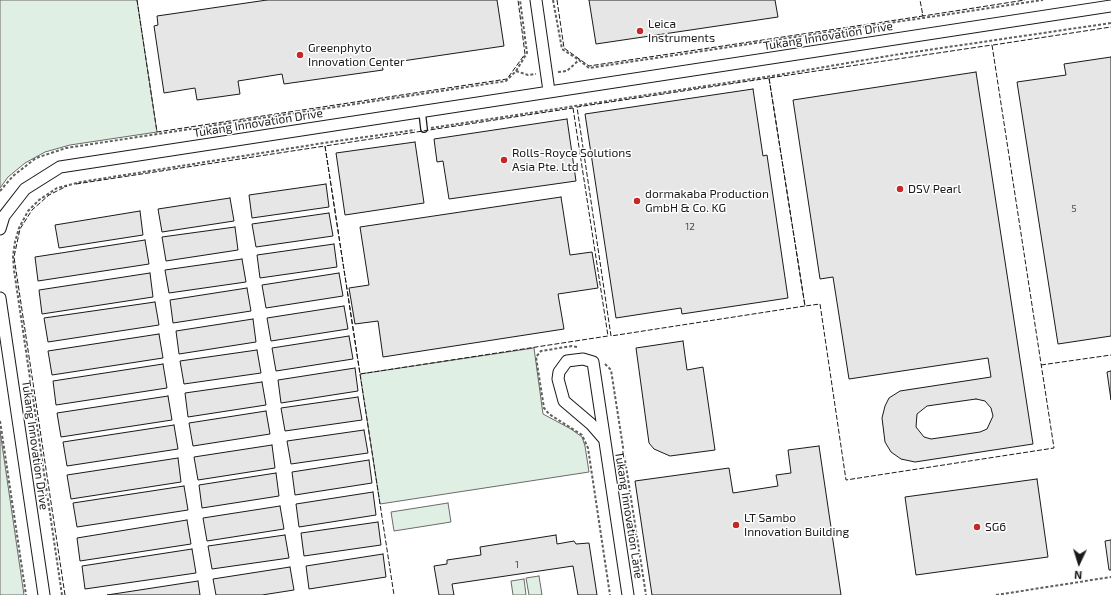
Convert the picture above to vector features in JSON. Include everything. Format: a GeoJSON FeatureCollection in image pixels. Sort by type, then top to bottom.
{"type":"FeatureCollection","features":[{"type":"Feature","properties":{"kind":"street"},"geometry":{"type":"LineString","coordinates":[[536,0],[549,91]]}},
{"type":"Feature","properties":{"kind":"street","name":"Tukang Innovation Drive"},"geometry":{"type":"LineString","coordinates":[[0,229],[4,216],[25,189],[60,167],[1111,6]]}},
{"type":"Feature","properties":{"kind":"street","name":"Tukang Innovation Drive"},"geometry":{"type":"LineString","coordinates":[[0,298],[44,595]]}},
{"type":"Feature","properties":{"kind":"street","name":"Tukang Innovation Lane"},"geometry":{"type":"LineString","coordinates":[[604,439],[591,424],[564,401],[558,379],[559,372],[567,360],[594,362],[604,439],[628,595]]}},
{"type":"Feature","properties":{"kind":"lane"},"geometry":{"type":"LineString","coordinates":[[422,111],[424,129]]}},
{"type":"Feature","properties":{"kind":"path"},"geometry":{"type":"LineString","coordinates":[[0,191],[13,176],[36,158],[66,148],[506,81],[516,71],[527,53],[520,0]]}},
{"type":"Feature","properties":{"kind":"path"},"geometry":{"type":"LineString","coordinates":[[553,0],[562,49],[589,68],[1044,0]]}},
{"type":"Feature","properties":{"kind":"path"},"geometry":{"type":"LineString","coordinates":[[62,595],[12,256],[14,242],[19,228],[28,211],[39,200],[57,188],[81,182],[322,143],[424,129],[762,77],[894,55],[1111,23]]}},
{"type":"Feature","properties":{"kind":"path"},"geometry":{"type":"LineString","coordinates":[[516,71],[528,75],[546,74],[567,70],[579,60]]}},
{"type":"Feature","properties":{"kind":"path"},"geometry":{"type":"LineString","coordinates":[[582,348],[572,346],[541,351],[536,357],[544,408],[549,414],[582,435],[588,448],[610,595]]}},
{"type":"Feature","properties":{"kind":"path"},"geometry":{"type":"LineString","coordinates":[[603,362],[611,370],[646,595]]}},
{"type":"Feature","properties":{"kind":"path"},"geometry":{"type":"LineString","coordinates":[[0,421],[26,595]]}},
{"type":"Feature","properties":{"kind":"path"},"geometry":{"type":"LineString","coordinates":[[996,595],[1111,577]]}},
{"type":"Feature","properties":{"kind":"green space"},"geometry":{"type":"Polygon","coordinates":[[[0,0],[137,0],[157,132],[70,145],[45,152],[25,163],[8,177],[0,188],[0,0]]]}},
{"type":"Feature","properties":{"kind":"green space"},"geometry":{"type":"Polygon","coordinates":[[[534,348],[543,414],[571,429],[582,437],[589,472],[380,504],[360,374],[534,348]]]}},
{"type":"Feature","properties":{"kind":"green space"},"geometry":{"type":"Polygon","coordinates":[[[0,431],[24,595],[0,595],[0,431]]]}},
{"type":"Feature","properties":{"kind":"green space"},"geometry":{"type":"Polygon","coordinates":[[[448,503],[451,522],[394,531],[391,512],[448,503]]]}},
{"type":"Feature","properties":{"kind":"green space"},"geometry":{"type":"Polygon","coordinates":[[[539,576],[542,595],[529,595],[526,578],[539,576]]]}},
{"type":"Feature","properties":{"kind":"green space"},"geometry":{"type":"Polygon","coordinates":[[[524,579],[526,595],[513,595],[511,581],[524,579]]]}},
{"type":"Feature","properties":{"kind":"building","name":"Greenphyto Innovation Center"},"geometry":{"type":"Polygon","coordinates":[[[267,0],[497,0],[504,46],[382,64],[383,70],[284,84],[282,74],[238,81],[240,94],[197,100],[195,88],[164,93],[154,26],[158,25],[157,16],[267,0]]]}},
{"type":"Feature","properties":{"kind":"building","name":"Leica Instruments"},"geometry":{"type":"Polygon","coordinates":[[[589,0],[775,0],[778,17],[596,44],[589,0]]]}},
{"type":"Feature","properties":{"kind":"building"},"geometry":{"type":"Polygon","coordinates":[[[1111,57],[1111,336],[1058,344],[1017,82],[1066,75],[1064,64],[1111,57]]]}},
{"type":"Feature","properties":{"kind":"building","name":"DSV Pearl"},"geometry":{"type":"Polygon","coordinates":[[[976,72],[1033,444],[915,462],[901,459],[891,452],[885,442],[882,418],[889,398],[900,391],[991,377],[988,358],[849,379],[833,277],[820,279],[793,100],[976,72]],[[976,399],[927,406],[917,414],[916,427],[924,437],[931,439],[980,432],[987,429],[993,416],[991,408],[985,401],[976,399]]]}},
{"type":"Feature","properties":{"kind":"building"},"geometry":{"type":"Polygon","coordinates":[[[753,89],[763,156],[767,155],[788,298],[682,314],[681,308],[616,318],[585,114],[753,89]]]}},
{"type":"Feature","properties":{"kind":"building"},"geometry":{"type":"Polygon","coordinates":[[[567,119],[576,181],[449,199],[443,161],[437,162],[434,139],[567,119]]]}},
{"type":"Feature","properties":{"kind":"building"},"geometry":{"type":"Polygon","coordinates":[[[415,142],[424,203],[345,215],[336,153],[415,142]]]}},
{"type":"Feature","properties":{"kind":"building"},"geometry":{"type":"Polygon","coordinates":[[[326,184],[329,207],[252,218],[249,195],[326,184]]]}},
{"type":"Feature","properties":{"kind":"building"},"geometry":{"type":"Polygon","coordinates":[[[561,197],[570,255],[592,252],[598,288],[558,294],[564,329],[383,357],[378,321],[355,324],[349,288],[369,285],[360,227],[561,197]]]}},
{"type":"Feature","properties":{"kind":"building"},"geometry":{"type":"Polygon","coordinates":[[[230,198],[234,221],[162,232],[158,209],[230,198]]]}},
{"type":"Feature","properties":{"kind":"building"},"geometry":{"type":"Polygon","coordinates":[[[140,211],[143,235],[59,248],[55,225],[140,211]]]}},
{"type":"Feature","properties":{"kind":"building"},"geometry":{"type":"Polygon","coordinates":[[[329,213],[333,236],[256,247],[252,224],[329,213]]]}},
{"type":"Feature","properties":{"kind":"building"},"geometry":{"type":"Polygon","coordinates":[[[235,227],[238,250],[166,261],[162,237],[235,227]]]}},
{"type":"Feature","properties":{"kind":"building"},"geometry":{"type":"Polygon","coordinates":[[[145,240],[149,264],[38,281],[35,257],[145,240]]]}},
{"type":"Feature","properties":{"kind":"building"},"geometry":{"type":"Polygon","coordinates":[[[334,244],[337,267],[260,278],[257,255],[334,244]]]}},
{"type":"Feature","properties":{"kind":"building"},"geometry":{"type":"Polygon","coordinates":[[[242,259],[246,282],[169,293],[165,270],[242,259]]]}},
{"type":"Feature","properties":{"kind":"building"},"geometry":{"type":"Polygon","coordinates":[[[150,273],[153,297],[42,314],[39,290],[150,273]]]}},
{"type":"Feature","properties":{"kind":"building"},"geometry":{"type":"Polygon","coordinates":[[[339,273],[343,296],[266,308],[262,285],[339,273]]]}},
{"type":"Feature","properties":{"kind":"building"},"geometry":{"type":"Polygon","coordinates":[[[247,288],[251,311],[173,323],[170,300],[247,288]]]}},
{"type":"Feature","properties":{"kind":"building"},"geometry":{"type":"Polygon","coordinates":[[[155,302],[159,325],[48,342],[44,318],[155,302]]]}},
{"type":"Feature","properties":{"kind":"building"},"geometry":{"type":"Polygon","coordinates":[[[344,306],[348,329],[271,341],[267,318],[344,306]]]}},
{"type":"Feature","properties":{"kind":"building"},"geometry":{"type":"Polygon","coordinates":[[[253,319],[256,342],[179,354],[176,331],[253,319]]]}},
{"type":"Feature","properties":{"kind":"building"},"geometry":{"type":"Polygon","coordinates":[[[159,334],[163,358],[52,375],[48,351],[159,334]]]}},
{"type":"Feature","properties":{"kind":"building"},"geometry":{"type":"Polygon","coordinates":[[[349,336],[353,359],[276,371],[272,348],[349,336]]]}},
{"type":"Feature","properties":{"kind":"building"},"geometry":{"type":"Polygon","coordinates":[[[683,341],[687,370],[703,367],[715,450],[670,456],[654,449],[649,443],[636,348],[683,341]]]}},
{"type":"Feature","properties":{"kind":"building"},"geometry":{"type":"Polygon","coordinates":[[[257,350],[261,373],[184,384],[180,361],[257,350]]]}},
{"type":"Feature","properties":{"kind":"building"},"geometry":{"type":"Polygon","coordinates":[[[163,364],[167,388],[56,405],[53,381],[163,364]]]}},
{"type":"Feature","properties":{"kind":"building"},"geometry":{"type":"Polygon","coordinates":[[[355,368],[358,391],[281,403],[278,380],[355,368]]]}},
{"type":"Feature","properties":{"kind":"building"},"geometry":{"type":"Polygon","coordinates":[[[1111,371],[1111,400],[1107,372],[1111,371]]]}},
{"type":"Feature","properties":{"kind":"building"},"geometry":{"type":"Polygon","coordinates":[[[262,382],[266,405],[188,417],[185,393],[262,382]]]}},
{"type":"Feature","properties":{"kind":"building"},"geometry":{"type":"Polygon","coordinates":[[[168,396],[172,420],[61,437],[57,413],[168,396]]]}},
{"type":"Feature","properties":{"kind":"building"},"geometry":{"type":"Polygon","coordinates":[[[358,397],[362,420],[285,431],[281,408],[358,397]]]}},
{"type":"Feature","properties":{"kind":"building"},"geometry":{"type":"Polygon","coordinates":[[[266,411],[270,434],[193,446],[189,423],[266,411]]]}},
{"type":"Feature","properties":{"kind":"building"},"geometry":{"type":"Polygon","coordinates":[[[174,425],[178,449],[67,466],[63,442],[174,425]]]}},
{"type":"Feature","properties":{"kind":"building"},"geometry":{"type":"Polygon","coordinates":[[[364,430],[368,453],[291,464],[287,441],[364,430]]]}},
{"type":"Feature","properties":{"kind":"building"},"geometry":{"type":"Polygon","coordinates":[[[272,445],[275,468],[198,480],[194,457],[272,445]]]}},
{"type":"Feature","properties":{"kind":"building","name":"LT Sambo Innovation Building"},"geometry":{"type":"Polygon","coordinates":[[[819,446],[841,595],[652,595],[635,481],[729,468],[733,493],[778,486],[776,475],[791,473],[788,450],[819,446]]]}},
{"type":"Feature","properties":{"kind":"building"},"geometry":{"type":"Polygon","coordinates":[[[178,458],[181,482],[71,499],[67,475],[178,458]]]}},
{"type":"Feature","properties":{"kind":"building"},"geometry":{"type":"Polygon","coordinates":[[[369,460],[372,483],[295,495],[292,472],[369,460]]]}},
{"type":"Feature","properties":{"kind":"building"},"geometry":{"type":"Polygon","coordinates":[[[276,473],[279,496],[202,508],[199,485],[276,473]]]}},
{"type":"Feature","properties":{"kind":"building","name":"SG6"},"geometry":{"type":"Polygon","coordinates":[[[1037,479],[1048,557],[916,575],[905,497],[1037,479]]]}},
{"type":"Feature","properties":{"kind":"building"},"geometry":{"type":"Polygon","coordinates":[[[184,486],[188,510],[77,527],[73,503],[184,486]]]}},
{"type":"Feature","properties":{"kind":"building"},"geometry":{"type":"Polygon","coordinates":[[[373,492],[376,515],[299,527],[296,504],[373,492]]]}},
{"type":"Feature","properties":{"kind":"building"},"geometry":{"type":"Polygon","coordinates":[[[280,506],[284,529],[207,541],[203,518],[280,506]]]}},
{"type":"Feature","properties":{"kind":"building"},"geometry":{"type":"Polygon","coordinates":[[[187,520],[191,544],[80,561],[77,538],[187,520]]]}},
{"type":"Feature","properties":{"kind":"building"},"geometry":{"type":"Polygon","coordinates":[[[378,522],[381,545],[304,556],[301,533],[378,522]]]}},
{"type":"Feature","properties":{"kind":"building"},"geometry":{"type":"Polygon","coordinates":[[[285,535],[289,558],[212,569],[208,546],[285,535]]]}},
{"type":"Feature","properties":{"kind":"building"},"geometry":{"type":"Polygon","coordinates":[[[556,535],[557,544],[574,541],[576,544],[589,543],[597,595],[578,595],[573,566],[452,584],[454,595],[439,595],[434,566],[447,564],[447,560],[481,555],[480,547],[556,535]]]}},
{"type":"Feature","properties":{"kind":"building"},"geometry":{"type":"Polygon","coordinates":[[[1111,540],[1111,570],[1109,570],[1105,541],[1111,540]]]}},
{"type":"Feature","properties":{"kind":"building"},"geometry":{"type":"Polygon","coordinates":[[[192,549],[196,573],[85,589],[82,566],[192,549]]]}},
{"type":"Feature","properties":{"kind":"building"},"geometry":{"type":"Polygon","coordinates":[[[383,554],[386,577],[309,589],[306,566],[383,554]]]}},
{"type":"Feature","properties":{"kind":"building"},"geometry":{"type":"Polygon","coordinates":[[[290,567],[294,590],[262,595],[216,595],[213,579],[290,567]]]}},
{"type":"Feature","properties":{"kind":"building"},"geometry":{"type":"Polygon","coordinates":[[[198,581],[200,595],[107,595],[198,581]]]}},
{"type":"Feature","properties":{"kind":"fence"},"geometry":{"type":"LineString","coordinates":[[137,0],[157,132],[507,79],[525,54],[518,0]]}},
{"type":"Feature","properties":{"kind":"fence"},"geometry":{"type":"LineString","coordinates":[[557,0],[564,48],[589,66],[923,16],[920,0]]}},
{"type":"Feature","properties":{"kind":"fence"},"geometry":{"type":"LineString","coordinates":[[922,14],[923,16],[1025,0]]}},
{"type":"Feature","properties":{"kind":"fence"},"geometry":{"type":"LineString","coordinates":[[993,45],[1111,27]]}},
{"type":"Feature","properties":{"kind":"fence"},"geometry":{"type":"LineString","coordinates":[[992,45],[1054,448],[846,480],[820,304],[805,306],[769,78],[992,45]]}},
{"type":"Feature","properties":{"kind":"fence"},"geometry":{"type":"LineString","coordinates":[[769,78],[805,306],[611,336],[577,107],[769,78]]}},
{"type":"Feature","properties":{"kind":"fence"},"geometry":{"type":"LineString","coordinates":[[573,108],[608,336],[360,374],[325,146],[573,108]]}},
{"type":"Feature","properties":{"kind":"fence"},"geometry":{"type":"LineString","coordinates":[[76,184],[325,146],[394,595]]}},
{"type":"Feature","properties":{"kind":"fence"},"geometry":{"type":"LineString","coordinates":[[65,595],[14,257],[20,229],[32,210],[49,195],[67,186]]}},
{"type":"Feature","properties":{"kind":"fence"},"geometry":{"type":"LineString","coordinates":[[1041,365],[1111,355]]}},
{"type":"Feature","properties":{"kind":"place","name":"Leica Instruments"},"geometry":{"type":"Point","coordinates":[640,31]}},
{"type":"Feature","properties":{"kind":"place","name":"Greenphyto Innovation Center"},"geometry":{"type":"Point","coordinates":[300,55]}},
{"type":"Feature","properties":{"kind":"place","name":"Rolls-Royce Solutions Asia Pte. Ltd"},"geometry":{"type":"Point","coordinates":[504,160]}},
{"type":"Feature","properties":{"kind":"place","name":"DSV Pearl"},"geometry":{"type":"Point","coordinates":[900,189]}},
{"type":"Feature","properties":{"kind":"place","name":"dormakaba Production GmbH & Co. KG"},"geometry":{"type":"Point","coordinates":[637,201]}},
{"type":"Feature","properties":{"kind":"place","name":"LT Sambo Innovation Building"},"geometry":{"type":"Point","coordinates":[736,525]}},
{"type":"Feature","properties":{"kind":"place","name":"SG6"},"geometry":{"type":"Point","coordinates":[977,527]}}]}
